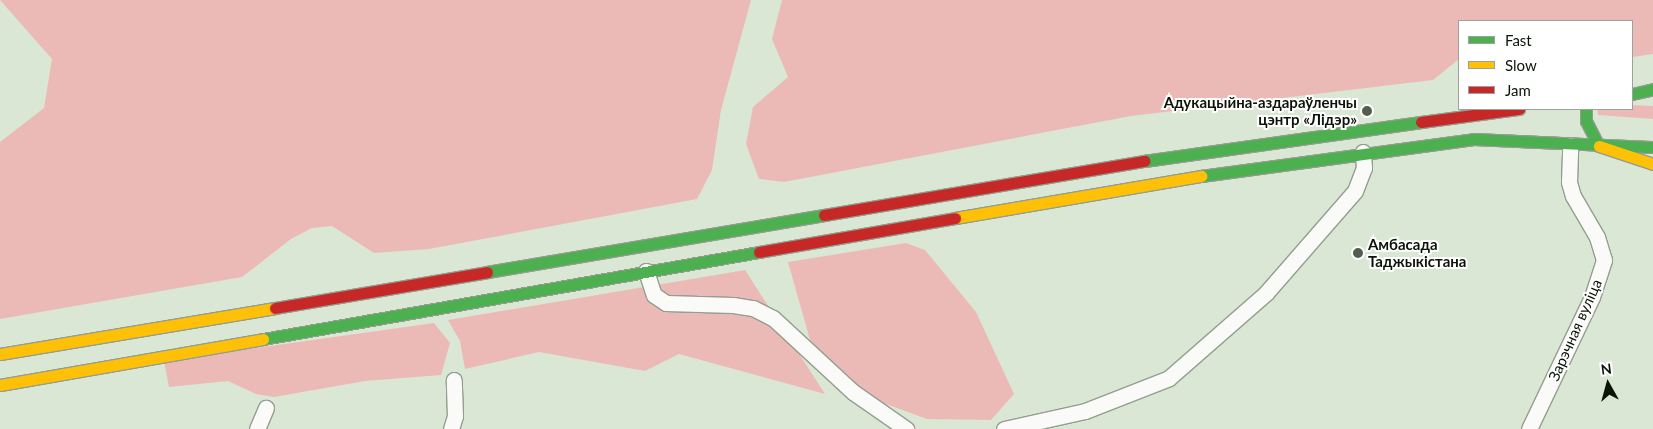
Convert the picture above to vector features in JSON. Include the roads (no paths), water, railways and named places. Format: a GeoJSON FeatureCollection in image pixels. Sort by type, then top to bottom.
{"type":"FeatureCollection","features":[{"type":"Feature","properties":{"kind":"main road"},"geometry":{"type":"LineString","coordinates":[[1633,94],[1653,89]]}},
{"type":"Feature","properties":{"kind":"main road"},"geometry":{"type":"LineString","coordinates":[[1633,99],[1653,99]]}},
{"type":"Feature","properties":{"kind":"main road"},"geometry":{"type":"LineString","coordinates":[[0,354],[1227,147],[1511,110]]}},
{"type":"Feature","properties":{"kind":"main road"},"geometry":{"type":"LineString","coordinates":[[1586,110],[1586,121],[1600,146],[1653,164]]}},
{"type":"Feature","properties":{"kind":"main road"},"geometry":{"type":"LineString","coordinates":[[0,386],[646,271],[1156,183],[1363,152],[1474,139],[1570,145],[1653,147]]}},
{"type":"Feature","properties":{"kind":"street","name":"Зарэчная вуліца"},"geometry":{"type":"LineString","coordinates":[[1529,429],[1592,297],[1604,260],[1597,237],[1573,196],[1569,182],[1570,145]]}},
{"type":"Feature","properties":{"kind":"street"},"geometry":{"type":"LineString","coordinates":[[1004,429],[1085,411],[1169,378],[1266,293],[1355,191],[1364,168],[1363,152]]}},
{"type":"Feature","properties":{"kind":"street"},"geometry":{"type":"LineString","coordinates":[[646,271],[654,295],[666,303],[733,305],[753,308],[773,318],[853,392],[906,429]]}},
{"type":"Feature","properties":{"kind":"street"},"geometry":{"type":"LineString","coordinates":[[451,429],[455,416],[454,380]]}},
{"type":"Feature","properties":{"kind":"street"},"geometry":{"type":"LineString","coordinates":[[257,429],[266,408]]}},
{"type":"Feature","properties":{"kind":"place","name":"Адукацыйна-аздараўленчы цэнтр «Лідэр»"},"geometry":{"type":"Point","coordinates":[1367,111]}},
{"type":"Feature","properties":{"kind":"place","name":"Амбасада Таджыкістана"},"geometry":{"type":"Point","coordinates":[1358,253]}}]}
